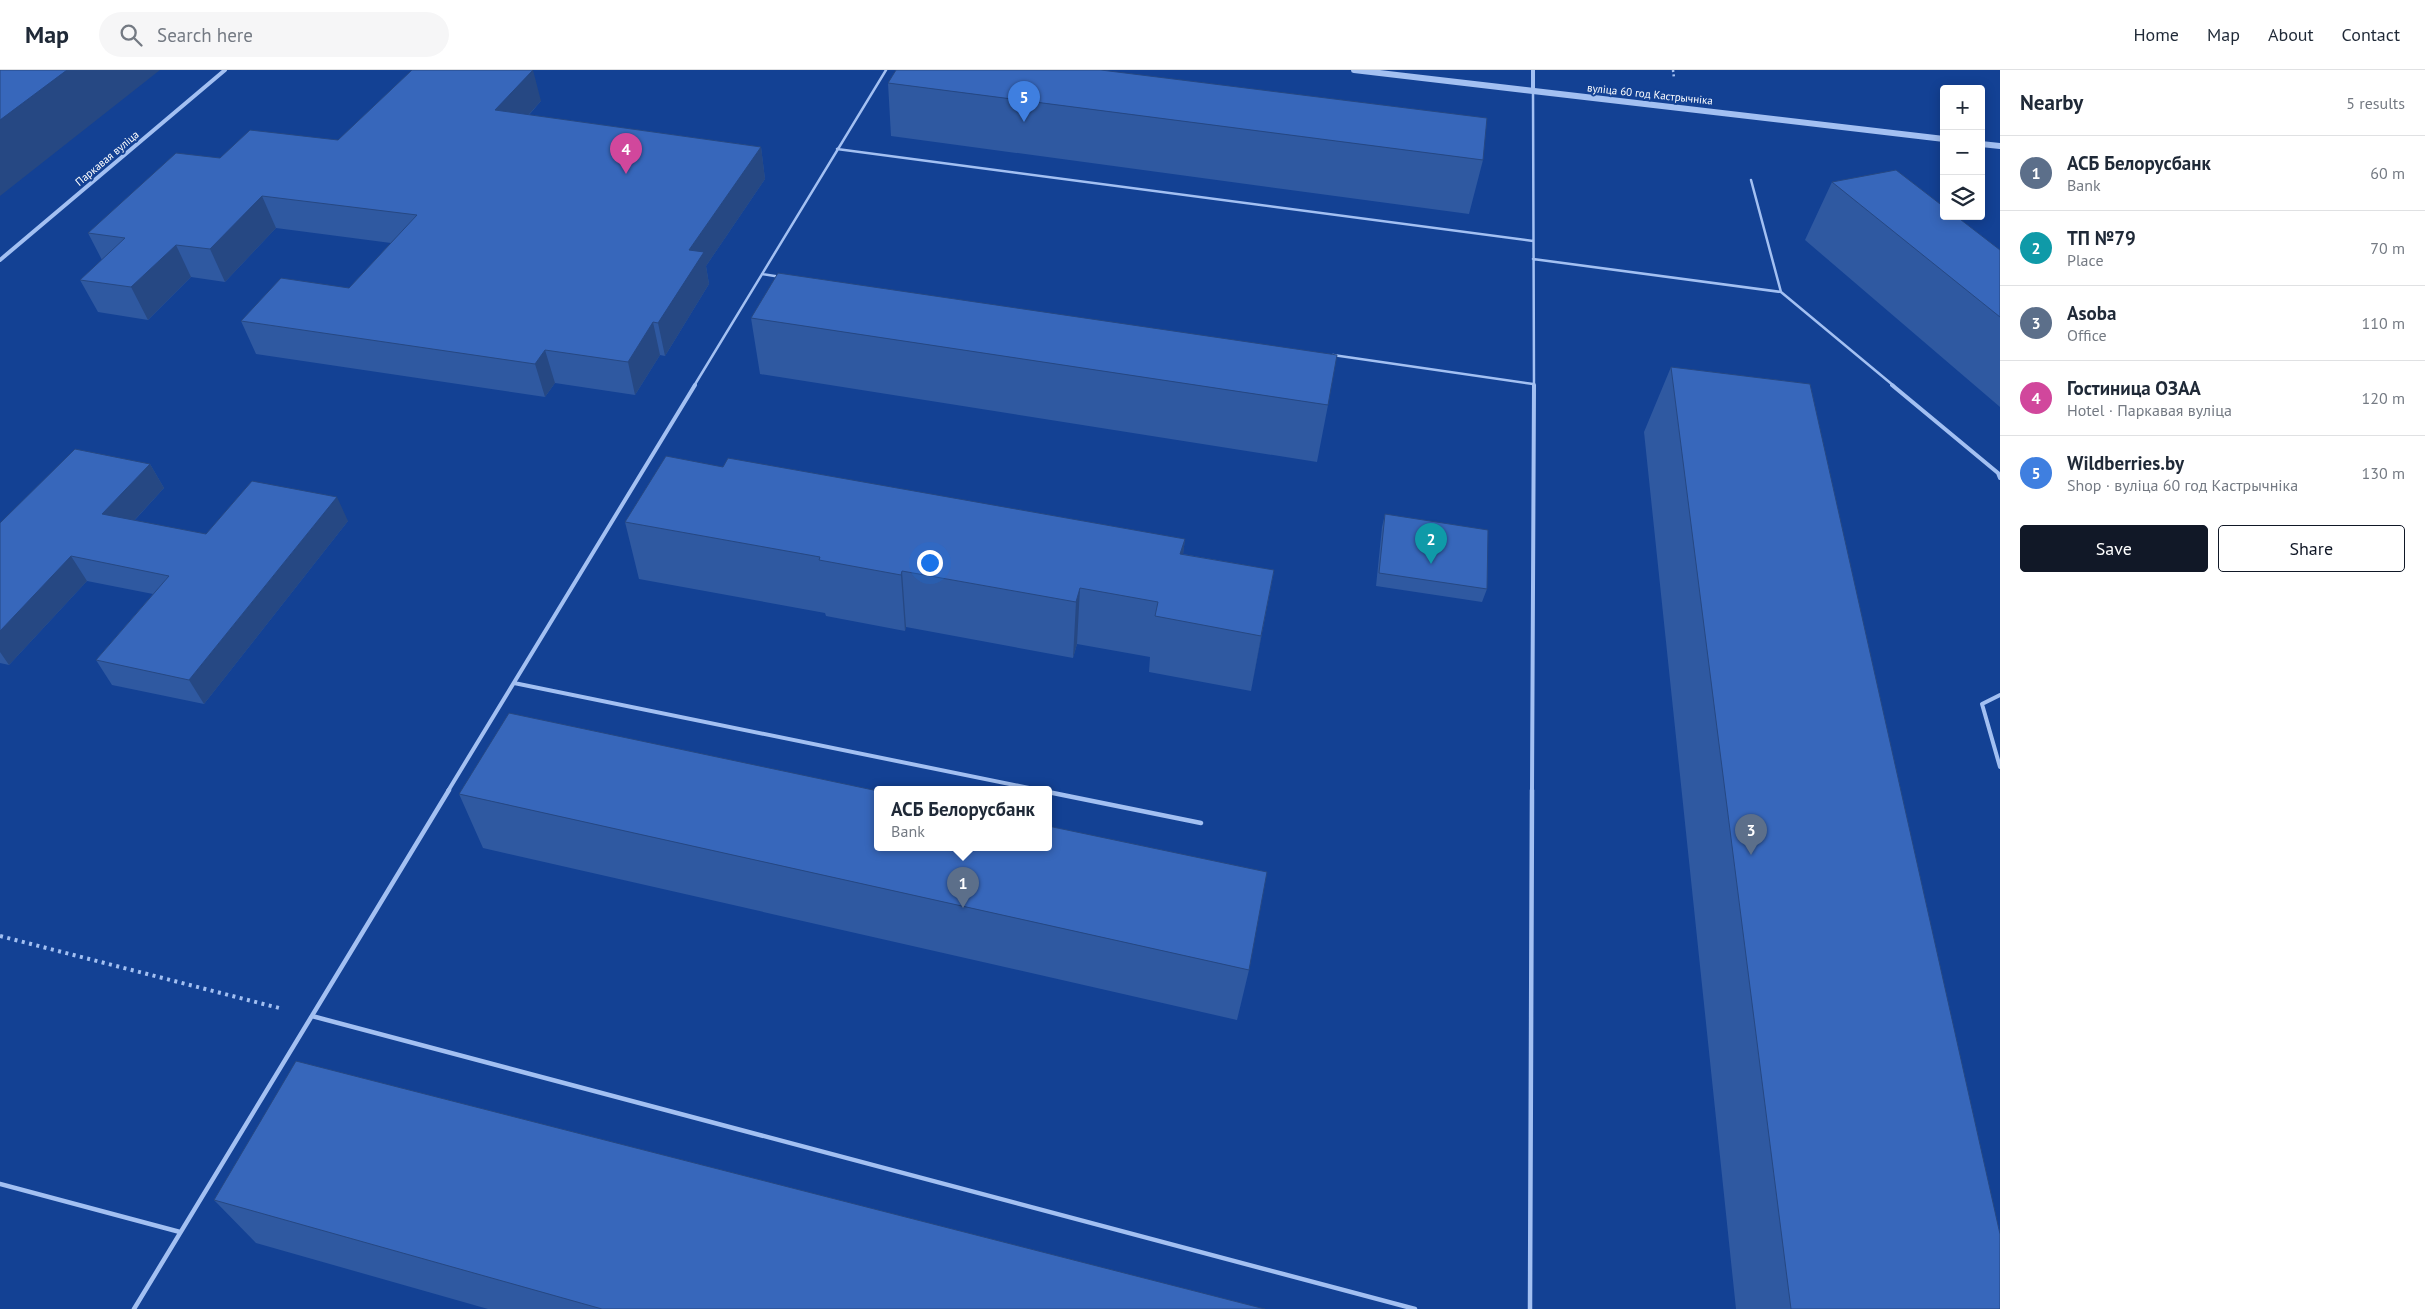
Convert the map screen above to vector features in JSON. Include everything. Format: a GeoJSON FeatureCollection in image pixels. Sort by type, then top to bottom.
{"type":"FeatureCollection","features":[{"type":"Feature","properties":{"kind":"street","name":"Паркавая вуліца"},"geometry":{"type":"LineString","coordinates":[[0,260],[225,70]]}},
{"type":"Feature","properties":{"kind":"street","name":"вуліца 60 год Кастрычніка"},"geometry":{"type":"LineString","coordinates":[[1354,70],[1940,139]]}},
{"type":"Feature","properties":{"kind":"street"},"geometry":{"type":"LineString","coordinates":[[1533,70],[1533,91]]}},
{"type":"Feature","properties":{"kind":"street"},"geometry":{"type":"LineString","coordinates":[[1985,144],[2000,146]]}},
{"type":"Feature","properties":{"kind":"lane"},"geometry":{"type":"LineString","coordinates":[[134,1309],[886,70]]}},
{"type":"Feature","properties":{"kind":"lane"},"geometry":{"type":"LineString","coordinates":[[1530,1309],[1534,384],[1533,91]]}},
{"type":"Feature","properties":{"kind":"lane"},"geometry":{"type":"LineString","coordinates":[[838,149],[1533,242]]}},
{"type":"Feature","properties":{"kind":"lane"},"geometry":{"type":"LineString","coordinates":[[1751,180],[1781,292]]}},
{"type":"Feature","properties":{"kind":"lane"},"geometry":{"type":"LineString","coordinates":[[1533,259],[1781,292],[1998,472],[2000,478]]}},
{"type":"Feature","properties":{"kind":"lane"},"geometry":{"type":"LineString","coordinates":[[762,274],[782,277]]}},
{"type":"Feature","properties":{"kind":"lane"},"geometry":{"type":"LineString","coordinates":[[1326,354],[1534,384]]}},
{"type":"Feature","properties":{"kind":"lane"},"geometry":{"type":"LineString","coordinates":[[514,683],[1019,786]]}},
{"type":"Feature","properties":{"kind":"lane"},"geometry":{"type":"LineString","coordinates":[[2000,695],[1982,704],[2000,767]]}},
{"type":"Feature","properties":{"kind":"lane"},"geometry":{"type":"LineString","coordinates":[[1052,793],[1201,823]]}},
{"type":"Feature","properties":{"kind":"lane"},"geometry":{"type":"LineString","coordinates":[[312,1016],[1415,1309]]}},
{"type":"Feature","properties":{"kind":"lane"},"geometry":{"type":"LineString","coordinates":[[0,1184],[180,1232]]}},
{"type":"Feature","properties":{"kind":"path"},"geometry":{"type":"LineString","coordinates":[[0,936],[312,1016]]}},
{"type":"Feature","properties":{"kind":"building"},"geometry":{"type":"Polygon","coordinates":[[[0,70],[67,70],[0,120],[0,70]]]}},
{"type":"Feature","properties":{"kind":"building"},"geometry":{"type":"Polygon","coordinates":[[[412,70],[533,70],[495,110],[761,147],[689,250],[704,252],[658,323],[653,322],[628,362],[545,350],[535,364],[241,321],[281,278],[349,288],[417,215],[262,196],[210,249],[176,245],[131,287],[80,280],[125,238],[88,233],[176,153],[220,158],[250,130],[338,140],[412,70]]]}},
{"type":"Feature","properties":{"kind":"building"},"geometry":{"type":"Polygon","coordinates":[[[896,70],[1101,70],[1487,118],[1483,160],[888,83],[896,70]]]}},
{"type":"Feature","properties":{"kind":"building"},"geometry":{"type":"Polygon","coordinates":[[[1896,170],[1940,204],[1940,220],[1961,220],[2000,250],[2000,317],[1832,182],[1896,170]]]}},
{"type":"Feature","properties":{"kind":"building"},"geometry":{"type":"Polygon","coordinates":[[[778,273],[1337,355],[1328,405],[751,318],[778,273]]]}},
{"type":"Feature","properties":{"kind":"building"},"geometry":{"type":"Polygon","coordinates":[[[1671,367],[1810,384],[2000,1234],[2000,1309],[1791,1309],[1671,367]]]}},
{"type":"Feature","properties":{"kind":"building"},"geometry":{"type":"Polygon","coordinates":[[[75,449],[150,464],[102,514],[206,534],[252,481],[337,497],[189,680],[96,660],[169,576],[71,556],[0,631],[0,523],[75,449]]]}},
{"type":"Feature","properties":{"kind":"building"},"geometry":{"type":"Polygon","coordinates":[[[666,456],[723,467],[728,458],[1185,539],[1180,554],[1274,570],[1261,636],[1155,616],[1158,602],[1080,588],[1076,602],[902,571],[901,575],[819,560],[820,557],[625,522],[666,456]]]}},
{"type":"Feature","properties":{"kind":"building"},"geometry":{"type":"Polygon","coordinates":[[[1385,514],[1488,530],[1487,589],[1379,573],[1385,514]]]}},
{"type":"Feature","properties":{"kind":"building"},"geometry":{"type":"Polygon","coordinates":[[[509,713],[874,790],[874,851],[1052,851],[1052,827],[1267,872],[1249,970],[459,794],[509,713]]]}},
{"type":"Feature","properties":{"kind":"building"},"geometry":{"type":"Polygon","coordinates":[[[296,1061],[1265,1309],[602,1309],[214,1200],[296,1061]]]}},
{"type":"Feature","properties":{"kind":"place","name":"Wildberries.by"},"geometry":{"type":"Point","coordinates":[1024,122]}},
{"type":"Feature","properties":{"kind":"place","name":"Гостиница ОЗАА"},"geometry":{"type":"Point","coordinates":[626,174]}},
{"type":"Feature","properties":{"kind":"place","name":"ТП №79"},"geometry":{"type":"Point","coordinates":[1431,564]}},
{"type":"Feature","properties":{"kind":"place","name":"Asoba"},"geometry":{"type":"Point","coordinates":[1751,855]}},
{"type":"Feature","properties":{"kind":"place","name":"АСБ Белорусбанк"},"geometry":{"type":"Point","coordinates":[963,908]}}]}
